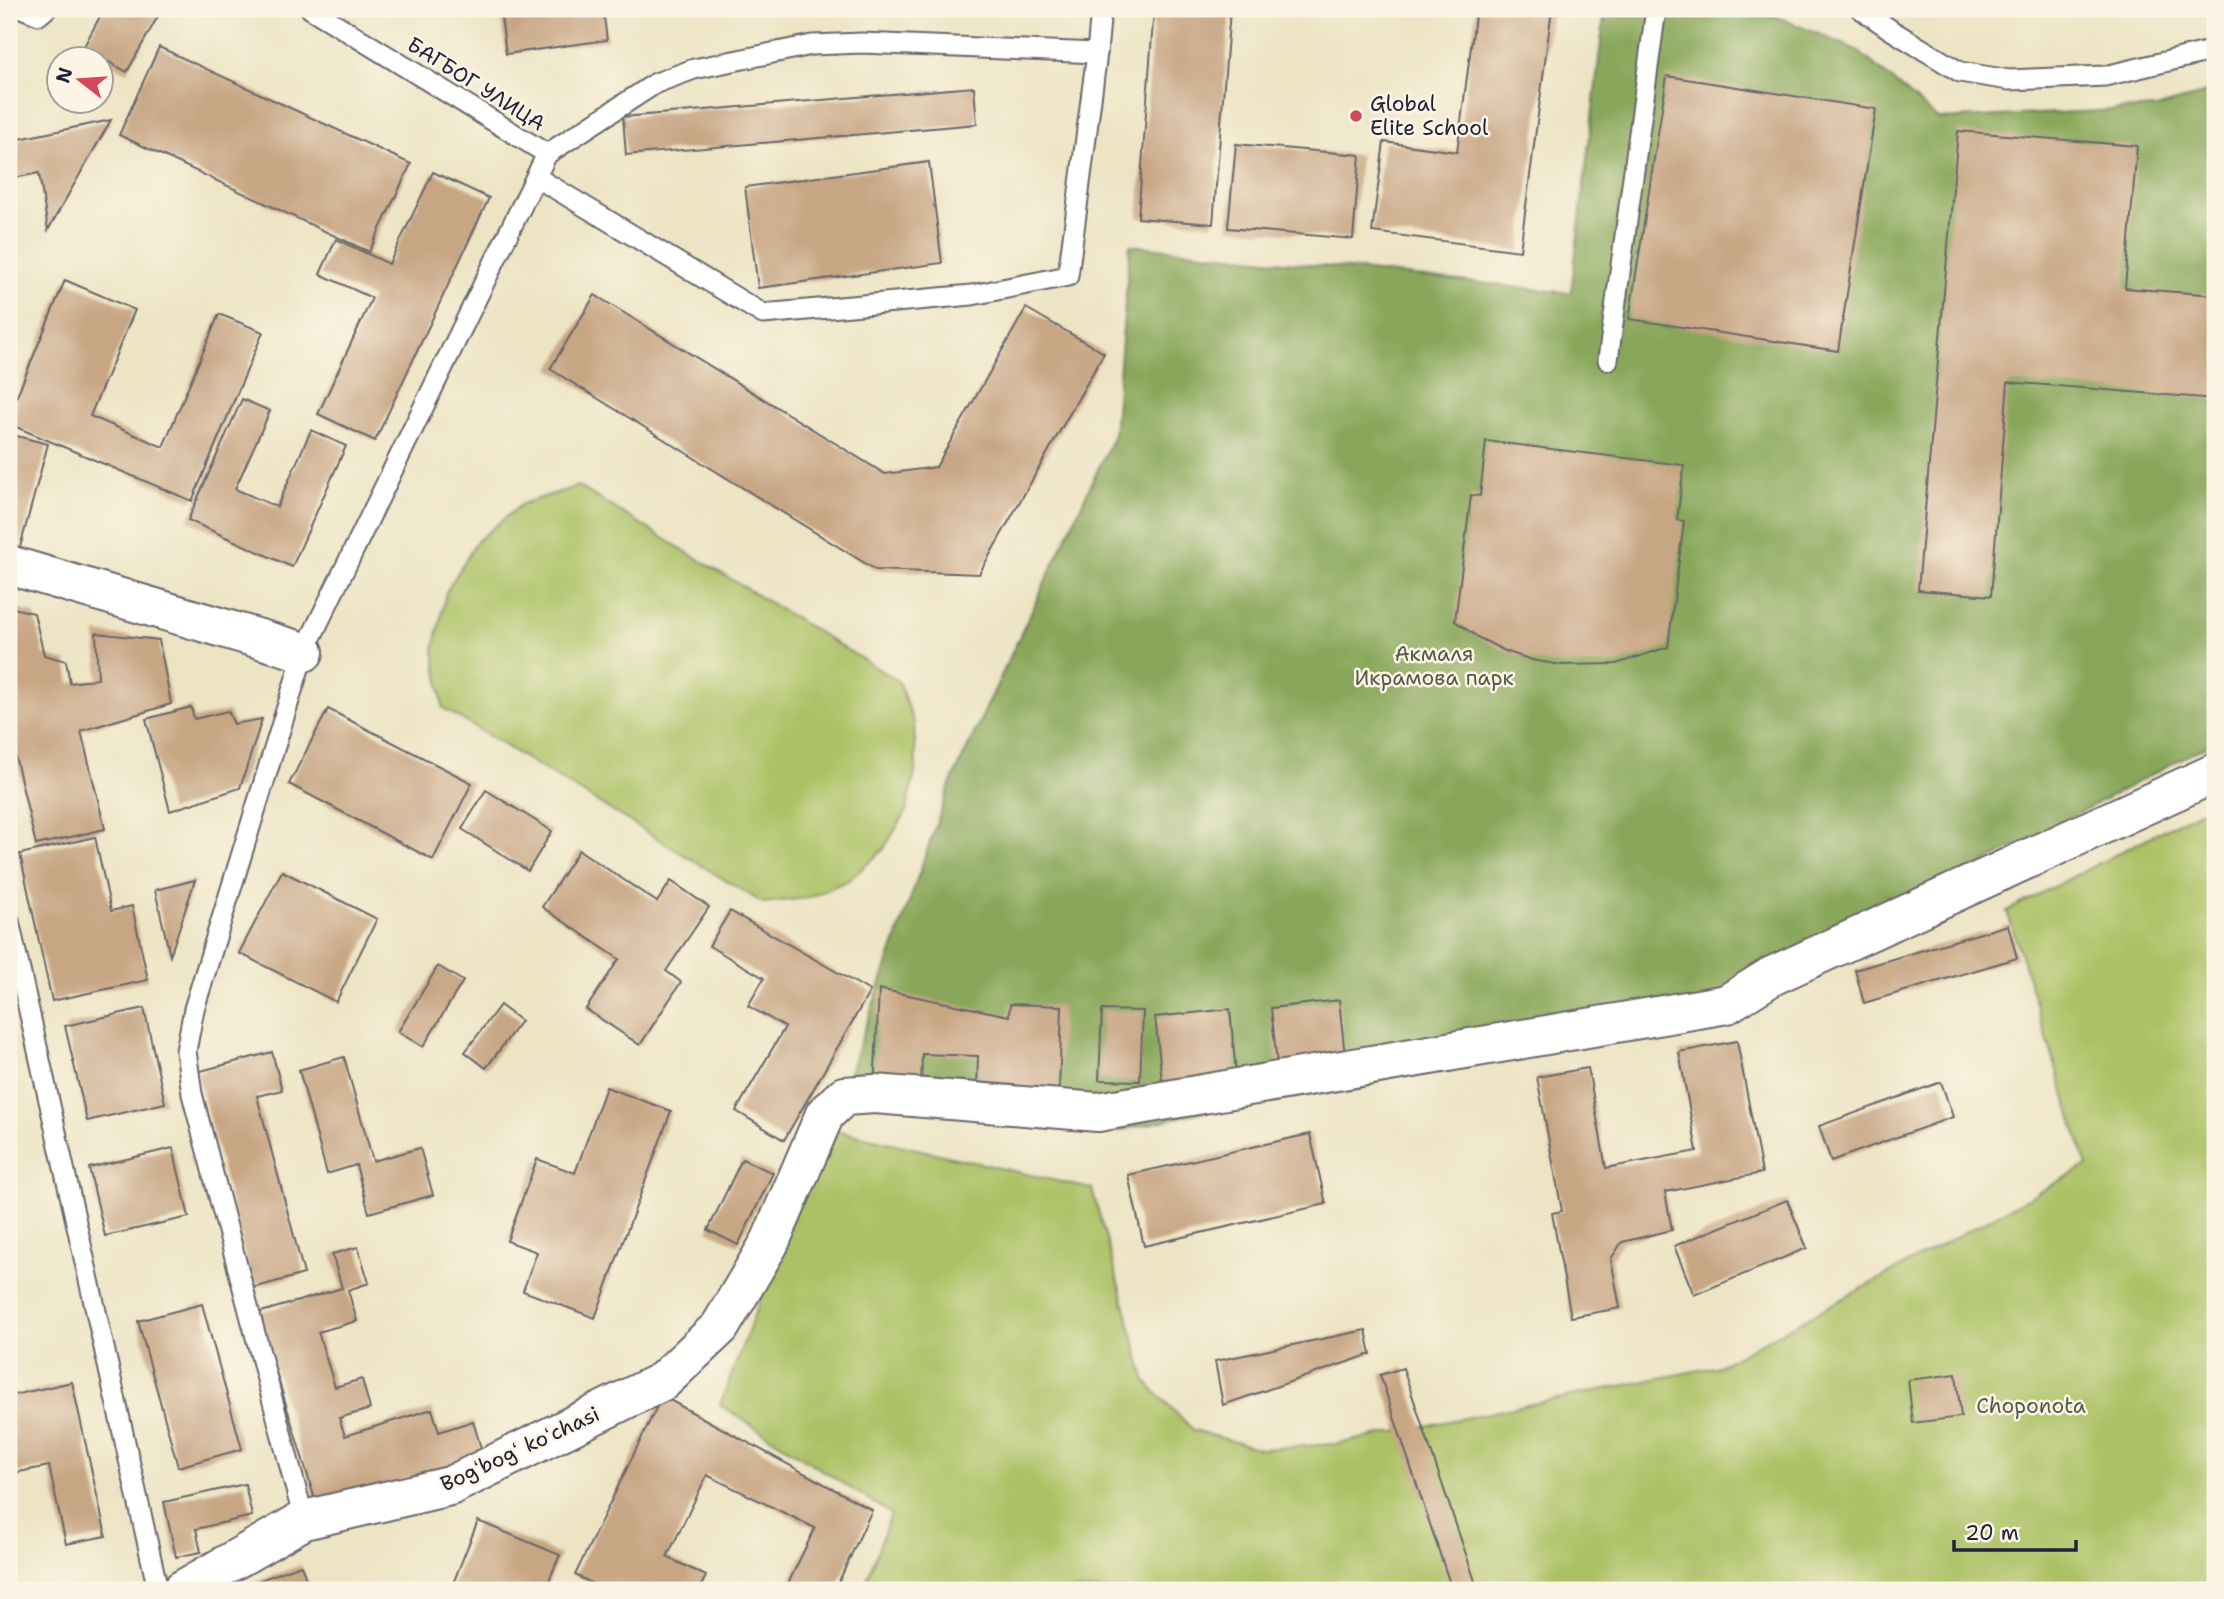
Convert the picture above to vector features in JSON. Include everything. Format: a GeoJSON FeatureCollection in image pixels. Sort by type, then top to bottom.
{"type":"FeatureCollection","features":[{"type":"Feature","properties":{"kind":"street"},"geometry":{"type":"LineString","coordinates":[[9,565],[304,652]]}},
{"type":"Feature","properties":{"kind":"street","name":"Bogʻbogʻ koʻchasi"},"geometry":{"type":"LineString","coordinates":[[182,1590],[304,1520],[450,1486],[663,1381],[720,1327],[770,1242],[825,1114],[844,1096],[876,1094],[1098,1112],[1727,1004],[1772,976],[2215,773]]}},
{"type":"Feature","properties":{"kind":"lane"},"geometry":{"type":"LineString","coordinates":[[24,9],[39,15],[46,9]]}},
{"type":"Feature","properties":{"kind":"lane","name":"БАГБОГ УЛИЦА"},"geometry":{"type":"LineString","coordinates":[[311,9],[547,154]]}},
{"type":"Feature","properties":{"kind":"lane"},"geometry":{"type":"LineString","coordinates":[[536,177],[763,314],[972,295],[1068,276],[1101,9]]}},
{"type":"Feature","properties":{"kind":"lane"},"geometry":{"type":"LineString","coordinates":[[1608,360],[1656,9]]}},
{"type":"Feature","properties":{"kind":"lane"},"geometry":{"type":"LineString","coordinates":[[1861,9],[1960,72],[2009,80],[2105,76],[2215,50]]}},
{"type":"Feature","properties":{"kind":"lane"},"geometry":{"type":"LineString","coordinates":[[304,1520],[192,1094],[186,1051],[194,1009],[304,652],[547,154],[656,83],[694,69],[812,45],[862,43],[1097,53]]}},
{"type":"Feature","properties":{"kind":"lane"},"geometry":{"type":"LineString","coordinates":[[9,921],[158,1590]]}},
{"type":"Feature","properties":{"kind":"green space","name":"Акмаля Икрамова парк"},"geometry":{"type":"Polygon","coordinates":[[[1605,9],[1695,9],[1775,16],[1857,50],[1938,119],[2156,108],[2215,90],[2215,741],[1739,993],[1108,1133],[842,1094],[950,785],[1114,435],[1130,245],[1571,293],[1605,9]]]}},
{"type":"Feature","properties":{"kind":"green space"},"geometry":{"type":"Polygon","coordinates":[[[578,486],[898,681],[914,723],[916,768],[906,812],[883,850],[849,880],[808,898],[763,903],[443,708],[434,650],[446,592],[477,541],[522,504],[578,486]]]}},
{"type":"Feature","properties":{"kind":"green space","name":"Choponota"},"geometry":{"type":"Polygon","coordinates":[[[2215,803],[2215,1590],[863,1590],[891,1514],[720,1405],[825,1128],[1092,1189],[1146,1382],[1193,1430],[1261,1449],[1336,1444],[1719,1366],[2087,1166],[2007,911],[2215,803]]]}},
{"type":"Feature","properties":{"kind":"building"},"geometry":{"type":"Polygon","coordinates":[[[104,9],[162,9],[127,72],[116,66],[116,46],[84,46],[104,9]]]}},
{"type":"Feature","properties":{"kind":"building"},"geometry":{"type":"Polygon","coordinates":[[[500,9],[603,9],[607,40],[506,54],[500,9]]]}},
{"type":"Feature","properties":{"kind":"building"},"geometry":{"type":"Polygon","coordinates":[[[1154,9],[1230,10],[1213,224],[1138,218],[1154,9]]]}},
{"type":"Feature","properties":{"kind":"building"},"geometry":{"type":"Polygon","coordinates":[[[1476,9],[1552,9],[1520,251],[1372,232],[1384,142],[1457,152],[1476,9]]]}},
{"type":"Feature","properties":{"kind":"building"},"geometry":{"type":"Polygon","coordinates":[[[159,47],[411,164],[369,252],[119,135],[159,47]]]}},
{"type":"Feature","properties":{"kind":"building"},"geometry":{"type":"Polygon","coordinates":[[[1667,76],[1876,109],[1838,351],[1629,319],[1667,76]]]}},
{"type":"Feature","properties":{"kind":"building"},"geometry":{"type":"Polygon","coordinates":[[[974,87],[977,124],[626,155],[623,117],[974,87]]]}},
{"type":"Feature","properties":{"kind":"building"},"geometry":{"type":"Polygon","coordinates":[[[9,119],[14,140],[111,120],[48,230],[39,173],[9,179],[9,119]]]}},
{"type":"Feature","properties":{"kind":"building"},"geometry":{"type":"Polygon","coordinates":[[[1958,131],[2137,146],[2125,288],[2215,295],[2215,399],[2008,382],[1991,596],[1918,590],[1958,131]]]}},
{"type":"Feature","properties":{"kind":"building"},"geometry":{"type":"Polygon","coordinates":[[[1236,144],[1360,155],[1353,239],[1228,228],[1236,144]]]}},
{"type":"Feature","properties":{"kind":"building"},"geometry":{"type":"Polygon","coordinates":[[[929,162],[942,263],[758,288],[745,187],[929,162]]]}},
{"type":"Feature","properties":{"kind":"building"},"geometry":{"type":"Polygon","coordinates":[[[433,172],[489,198],[375,441],[318,414],[372,298],[320,274],[336,239],[389,264],[433,172]]]}},
{"type":"Feature","properties":{"kind":"building"},"geometry":{"type":"Polygon","coordinates":[[[65,280],[135,310],[90,416],[163,447],[219,314],[263,332],[192,501],[9,424],[9,415],[65,280]]]}},
{"type":"Feature","properties":{"kind":"building"},"geometry":{"type":"Polygon","coordinates":[[[595,295],[885,474],[936,467],[1026,308],[1104,353],[979,574],[876,570],[550,369],[595,295]]]}},
{"type":"Feature","properties":{"kind":"building"},"geometry":{"type":"Polygon","coordinates":[[[242,399],[270,411],[235,489],[277,507],[311,430],[346,446],[292,567],[188,520],[242,399]]]}},
{"type":"Feature","properties":{"kind":"building"},"geometry":{"type":"Polygon","coordinates":[[[9,434],[48,444],[19,551],[9,548],[9,434]]]}},
{"type":"Feature","properties":{"kind":"building"},"geometry":{"type":"Polygon","coordinates":[[[1486,441],[1684,465],[1677,520],[1684,521],[1668,647],[1616,664],[1561,665],[1532,660],[1505,651],[1479,638],[1455,621],[1471,495],[1480,496],[1486,441]]]}},
{"type":"Feature","properties":{"kind":"building"},"geometry":{"type":"Polygon","coordinates":[[[9,607],[34,613],[44,655],[66,661],[70,683],[98,679],[96,633],[159,640],[171,704],[81,731],[105,829],[36,845],[9,730],[9,607]]]}},
{"type":"Feature","properties":{"kind":"building"},"geometry":{"type":"Polygon","coordinates":[[[191,707],[194,719],[228,711],[234,724],[262,719],[240,788],[170,811],[146,719],[191,707]]]}},
{"type":"Feature","properties":{"kind":"building"},"geometry":{"type":"Polygon","coordinates":[[[328,709],[472,783],[433,860],[289,784],[328,709]]]}},
{"type":"Feature","properties":{"kind":"building"},"geometry":{"type":"Polygon","coordinates":[[[486,790],[552,831],[528,871],[462,829],[486,790]]]}},
{"type":"Feature","properties":{"kind":"building"},"geometry":{"type":"Polygon","coordinates":[[[95,837],[111,911],[132,906],[148,980],[52,1001],[20,854],[95,837]]]}},
{"type":"Feature","properties":{"kind":"building"},"geometry":{"type":"Polygon","coordinates":[[[579,850],[657,902],[671,881],[709,907],[666,971],[681,982],[640,1045],[586,1009],[619,959],[542,907],[579,850]]]}},
{"type":"Feature","properties":{"kind":"building"},"geometry":{"type":"Polygon","coordinates":[[[282,871],[377,919],[336,1002],[239,953],[282,871]]]}},
{"type":"Feature","properties":{"kind":"building"},"geometry":{"type":"Polygon","coordinates":[[[195,880],[170,956],[155,890],[195,880]]]}},
{"type":"Feature","properties":{"kind":"building"},"geometry":{"type":"Polygon","coordinates":[[[730,911],[870,991],[784,1140],[736,1111],[785,1027],[748,1006],[764,978],[709,946],[730,911]]]}},
{"type":"Feature","properties":{"kind":"building"},"geometry":{"type":"Polygon","coordinates":[[[2008,925],[2017,958],[1864,1003],[1855,970],[2008,925]]]}},
{"type":"Feature","properties":{"kind":"building"},"geometry":{"type":"Polygon","coordinates":[[[438,966],[463,981],[423,1047],[398,1032],[438,966]]]}},
{"type":"Feature","properties":{"kind":"building"},"geometry":{"type":"Polygon","coordinates":[[[879,989],[1009,1016],[1010,1004],[1062,1006],[1059,1091],[977,1088],[978,1056],[922,1054],[921,1091],[874,1089],[879,989]]]}},
{"type":"Feature","properties":{"kind":"building"},"geometry":{"type":"Polygon","coordinates":[[[1339,1000],[1345,1056],[1277,1064],[1271,1008],[1339,1000]]]}},
{"type":"Feature","properties":{"kind":"building"},"geometry":{"type":"Polygon","coordinates":[[[500,1005],[521,1021],[486,1068],[465,1052],[500,1005]]]}},
{"type":"Feature","properties":{"kind":"building"},"geometry":{"type":"Polygon","coordinates":[[[144,1008],[165,1103],[87,1121],[65,1026],[144,1008]]]}},
{"type":"Feature","properties":{"kind":"building"},"geometry":{"type":"Polygon","coordinates":[[[1230,1009],[1236,1073],[1162,1081],[1155,1017],[1230,1009]]]}},
{"type":"Feature","properties":{"kind":"building"},"geometry":{"type":"Polygon","coordinates":[[[1102,1010],[1143,1011],[1140,1081],[1099,1080],[1102,1010]]]}},
{"type":"Feature","properties":{"kind":"building"},"geometry":{"type":"Polygon","coordinates":[[[1737,1041],[1762,1173],[1665,1192],[1672,1230],[1622,1242],[1611,1259],[1620,1308],[1571,1317],[1552,1213],[1562,1211],[1537,1077],[1588,1068],[1606,1168],[1697,1151],[1679,1052],[1737,1041]]]}},
{"type":"Feature","properties":{"kind":"building"},"geometry":{"type":"Polygon","coordinates":[[[272,1052],[282,1090],[257,1096],[304,1274],[253,1288],[197,1072],[272,1052]]]}},
{"type":"Feature","properties":{"kind":"building"},"geometry":{"type":"Polygon","coordinates":[[[344,1057],[373,1161],[420,1148],[433,1195],[369,1213],[356,1165],[327,1174],[299,1070],[344,1057]]]}},
{"type":"Feature","properties":{"kind":"building"},"geometry":{"type":"Polygon","coordinates":[[[1941,1082],[1953,1117],[1831,1161],[1819,1126],[1941,1082]]]}},
{"type":"Feature","properties":{"kind":"building"},"geometry":{"type":"Polygon","coordinates":[[[606,1087],[671,1111],[595,1318],[523,1291],[537,1252],[507,1241],[537,1159],[575,1173],[606,1087]]]}},
{"type":"Feature","properties":{"kind":"building"},"geometry":{"type":"Polygon","coordinates":[[[1310,1134],[1326,1204],[1144,1246],[1128,1175],[1310,1134]]]}},
{"type":"Feature","properties":{"kind":"building"},"geometry":{"type":"Polygon","coordinates":[[[173,1148],[189,1217],[105,1236],[89,1168],[173,1148]]]}},
{"type":"Feature","properties":{"kind":"building"},"geometry":{"type":"Polygon","coordinates":[[[742,1159],[773,1173],[738,1245],[708,1230],[742,1159]]]}},
{"type":"Feature","properties":{"kind":"building"},"geometry":{"type":"Polygon","coordinates":[[[1787,1200],[1807,1248],[1694,1295],[1674,1246],[1787,1200]]]}},
{"type":"Feature","properties":{"kind":"building"},"geometry":{"type":"Polygon","coordinates":[[[358,1247],[369,1283],[348,1290],[357,1321],[318,1332],[335,1387],[362,1379],[370,1409],[339,1418],[345,1436],[432,1409],[439,1432],[473,1421],[483,1455],[317,1506],[258,1313],[342,1288],[332,1254],[358,1247]]]}},
{"type":"Feature","properties":{"kind":"building"},"geometry":{"type":"Polygon","coordinates":[[[202,1304],[242,1449],[178,1467],[138,1321],[202,1304]]]}},
{"type":"Feature","properties":{"kind":"building"},"geometry":{"type":"Polygon","coordinates":[[[1366,1330],[1371,1354],[1223,1405],[1215,1361],[1366,1330]]]}},
{"type":"Feature","properties":{"kind":"building"},"geometry":{"type":"Polygon","coordinates":[[[1403,1368],[1478,1590],[1452,1590],[1380,1375],[1403,1368]]]}},
{"type":"Feature","properties":{"kind":"building"},"geometry":{"type":"Polygon","coordinates":[[[1956,1374],[1961,1417],[1913,1423],[1908,1380],[1956,1374]]]}},
{"type":"Feature","properties":{"kind":"building"},"geometry":{"type":"Polygon","coordinates":[[[72,1382],[106,1536],[66,1544],[49,1466],[9,1474],[9,1396],[72,1382]]]}},
{"type":"Feature","properties":{"kind":"building"},"geometry":{"type":"Polygon","coordinates":[[[662,1396],[872,1510],[835,1590],[785,1590],[815,1528],[707,1475],[667,1557],[706,1576],[699,1590],[605,1590],[575,1575],[662,1396]]]}},
{"type":"Feature","properties":{"kind":"building"},"geometry":{"type":"Polygon","coordinates":[[[245,1484],[252,1516],[196,1529],[201,1552],[176,1557],[164,1502],[245,1484]]]}},
{"type":"Feature","properties":{"kind":"building"},"geometry":{"type":"Polygon","coordinates":[[[478,1521],[560,1555],[545,1590],[462,1590],[452,1586],[478,1521]]]}},
{"type":"Feature","properties":{"kind":"building"},"geometry":{"type":"Polygon","coordinates":[[[301,1565],[310,1590],[233,1590],[301,1565]]]}},
{"type":"Feature","properties":{"kind":"place","name":"Global Elite School"},"geometry":{"type":"Point","coordinates":[1356,116]}}]}
